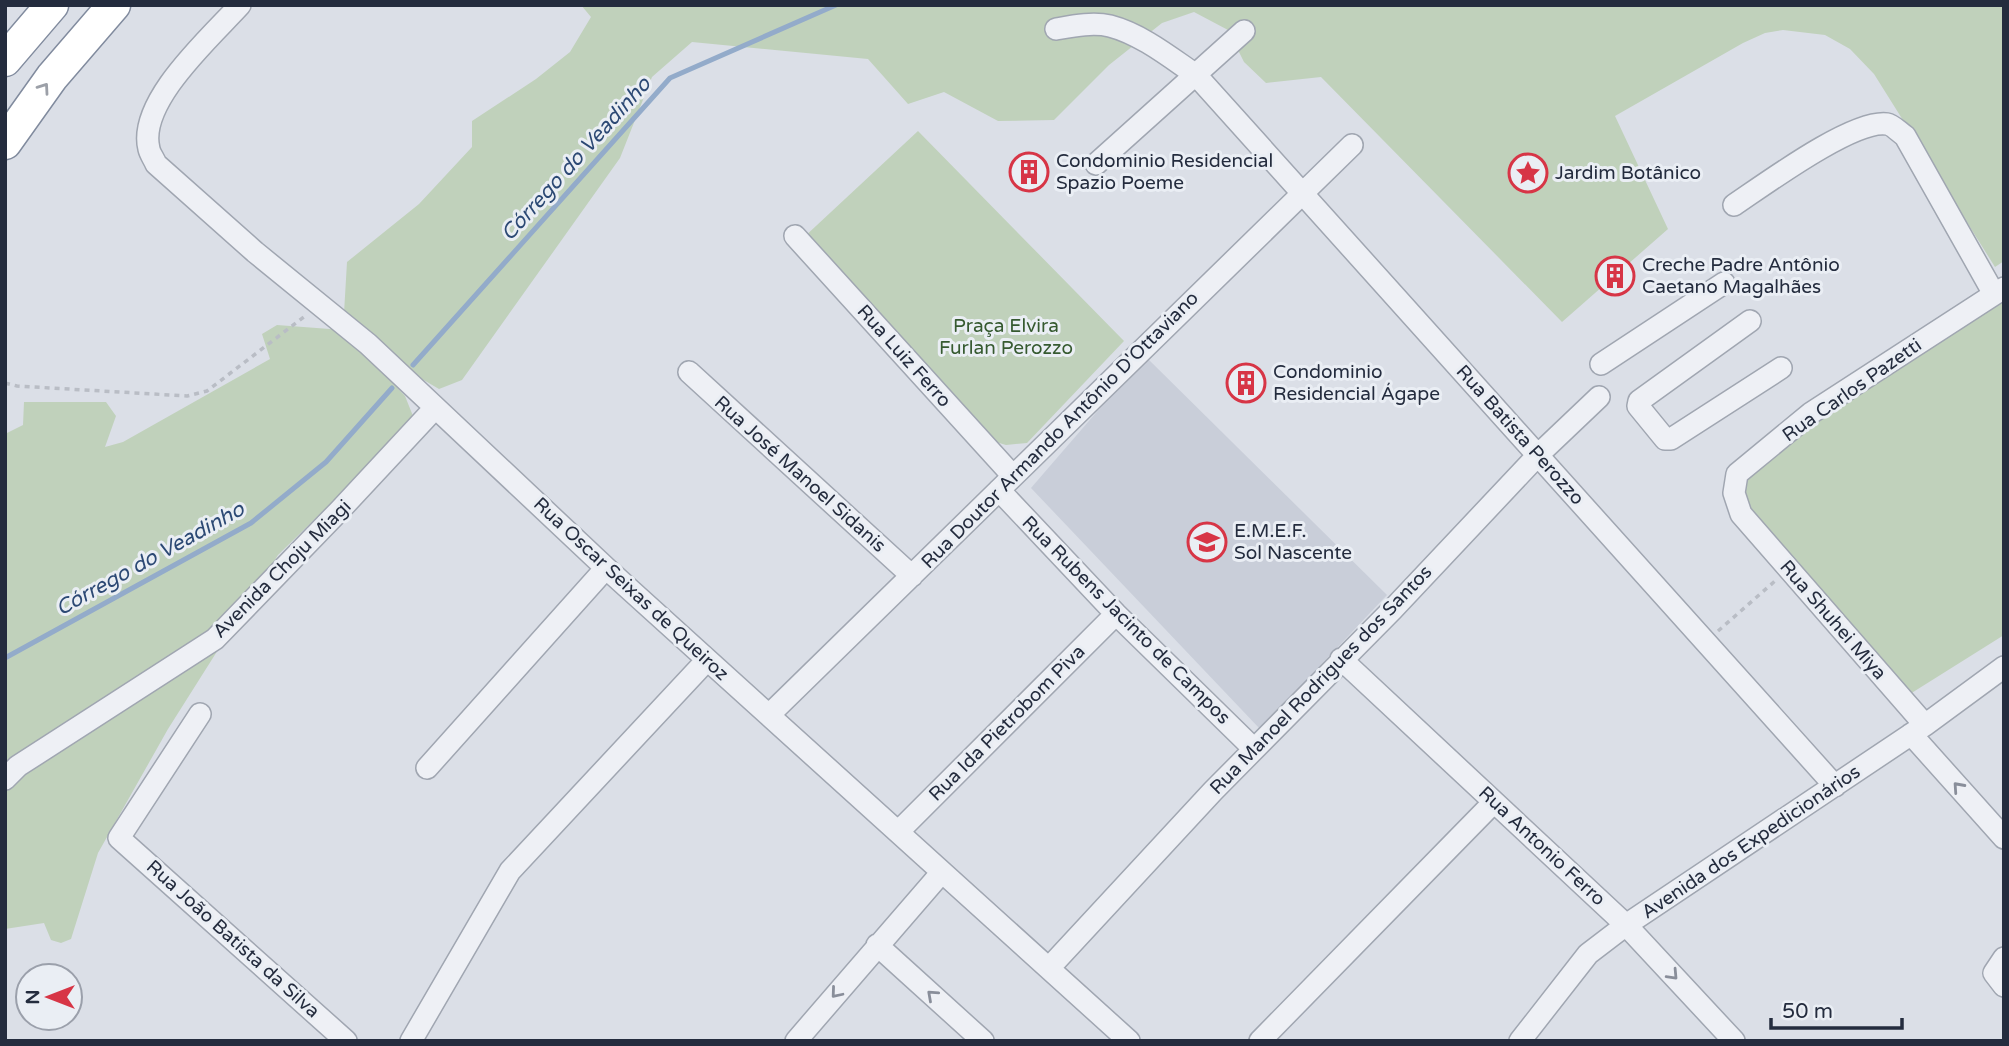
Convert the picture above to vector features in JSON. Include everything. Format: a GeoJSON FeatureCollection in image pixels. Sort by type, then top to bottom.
{"type":"FeatureCollection","features":[{"type":"Feature","properties":{"kind":"highway"},"geometry":{"type":"LineString","coordinates":[[5,60],[51,5]]}},
{"type":"Feature","properties":{"kind":"highway"},"geometry":{"type":"LineString","coordinates":[[5,144],[52,77],[114,5]]}},
{"type":"Feature","properties":{"kind":"street","name":"Rua Oscar Seixas de Queiroz"},"geometry":{"type":"LineString","coordinates":[[240,5],[173,80],[153,111],[148,130],[149,149],[156,164],[255,252],[360,336],[606,568],[1129,1041]]}},
{"type":"Feature","properties":{"kind":"street","name":"Rua Batista Perozzo"},"geometry":{"type":"LineString","coordinates":[[1056,29],[1080,25],[1110,26],[1153,45],[1196,75],[1835,786]]}},
{"type":"Feature","properties":{"kind":"street"},"geometry":{"type":"LineString","coordinates":[[1096,164],[1244,31]]}},
{"type":"Feature","properties":{"kind":"street"},"geometry":{"type":"LineString","coordinates":[[1734,205],[1817,149],[1872,125],[1889,124],[1905,136],[1999,291]]}},
{"type":"Feature","properties":{"kind":"street","name":"Rua Doutor Armando Antônio D'Ottaviano"},"geometry":{"type":"LineString","coordinates":[[769,715],[1352,145]]}},
{"type":"Feature","properties":{"kind":"street","name":"Rua Luiz Ferro"},"geometry":{"type":"LineString","coordinates":[[796,236],[1006,483]]}},
{"type":"Feature","properties":{"kind":"street"},"geometry":{"type":"LineString","coordinates":[[1601,364],[1724,283]]}},
{"type":"Feature","properties":{"kind":"street","name":"Rua Carlos Pazetti"},"geometry":{"type":"LineString","coordinates":[[1741,514],[1734,493],[1737,474],[1811,413],[1999,291]]}},
{"type":"Feature","properties":{"kind":"street"},"geometry":{"type":"LineString","coordinates":[[1750,321],[1639,401],[1638,406],[1665,439],[1671,439],[1780,368]]}},
{"type":"Feature","properties":{"kind":"street","name":"Rua José Manoel Sidanis"},"geometry":{"type":"LineString","coordinates":[[689,372],[912,576]]}},
{"type":"Feature","properties":{"kind":"street","name":"Rua Manoel Rodrigues dos Santos"},"geometry":{"type":"LineString","coordinates":[[1049,968],[1254,749],[1393,609],[1538,455],[1599,397]]}},
{"type":"Feature","properties":{"kind":"street","name":"Avenida Choju Miagi"},"geometry":{"type":"LineString","coordinates":[[5,779],[18,766],[215,639],[435,408]]}},
{"type":"Feature","properties":{"kind":"street","name":"Rua Rubens Jacinto de Campos"},"geometry":{"type":"LineString","coordinates":[[1006,483],[1116,614],[1254,749]]}},
{"type":"Feature","properties":{"kind":"street","name":"Rua Shuhei Miya"},"geometry":{"type":"LineString","coordinates":[[1741,514],[1789,568],[2004,838]]}},
{"type":"Feature","properties":{"kind":"street"},"geometry":{"type":"LineString","coordinates":[[427,768],[606,568]]}},
{"type":"Feature","properties":{"kind":"street","name":"Rua Ida Pietrobom Piva"},"geometry":{"type":"LineString","coordinates":[[898,832],[1116,614]]}},
{"type":"Feature","properties":{"kind":"street","name":"Rua Antonio Ferro"},"geometry":{"type":"LineString","coordinates":[[1341,659],[1626,925],[1734,1041]]}},
{"type":"Feature","properties":{"kind":"street"},"geometry":{"type":"LineString","coordinates":[[411,1041],[510,871],[707,660]]}},
{"type":"Feature","properties":{"kind":"street","name":"Avenida dos Expedicionários"},"geometry":{"type":"LineString","coordinates":[[1520,1041],[1588,954],[1626,925],[1918,730],[2004,667]]}},
{"type":"Feature","properties":{"kind":"street","name":"Rua João Batista da Silva"},"geometry":{"type":"LineString","coordinates":[[200,714],[119,838],[346,1041]]}},
{"type":"Feature","properties":{"kind":"street"},"geometry":{"type":"LineString","coordinates":[[1260,1041],[1494,802]]}},
{"type":"Feature","properties":{"kind":"street"},"geometry":{"type":"LineString","coordinates":[[796,1041],[877,944],[942,872]]}},
{"type":"Feature","properties":{"kind":"street"},"geometry":{"type":"LineString","coordinates":[[877,944],[983,1041]]}},
{"type":"Feature","properties":{"kind":"street"},"geometry":{"type":"LineString","coordinates":[[2004,958],[1994,973],[2004,986]]}},
{"type":"Feature","properties":{"kind":"path"},"geometry":{"type":"LineString","coordinates":[[5,383],[174,396],[198,395],[208,391],[320,305]]}},
{"type":"Feature","properties":{"kind":"path"},"geometry":{"type":"LineString","coordinates":[[1706,642],[1789,568]]}},
{"type":"Feature","properties":{"kind":"shaded area","name":"E.M.E.F. Sol Nascente"},"geometry":{"type":"Polygon","coordinates":[[[1145,356],[1387,595],[1260,729],[1031,488],[1145,356]]]}},
{"type":"Feature","properties":{"kind":"green space"},"geometry":{"type":"Polygon","coordinates":[[[581,5],[2004,5],[2004,261],[1995,267],[1874,74],[1850,49],[1825,35],[1783,30],[1765,33],[1615,116],[1668,229],[1562,322],[1321,77],[1266,83],[1244,62],[1228,30],[1194,12],[1162,23],[1109,65],[1054,120],[998,121],[944,92],[908,104],[868,59],[692,42],[652,77],[620,158],[462,380],[439,389],[398,365],[377,366],[405,396],[415,421],[278,555],[168,729],[98,853],[71,939],[61,943],[51,940],[44,923],[5,929],[5,434],[23,425],[24,402],[106,402],[116,416],[105,447],[123,442],[270,359],[262,334],[277,325],[343,330],[347,262],[419,204],[472,147],[472,121],[536,79],[570,52],[591,17],[581,5]]]}},
{"type":"Feature","properties":{"kind":"green space","name":"Praça Elvira Furlan Perozzo"},"geometry":{"type":"Polygon","coordinates":[[[918,131],[1124,341],[1027,443],[1006,445],[996,442],[802,239],[918,131]]]}},
{"type":"Feature","properties":{"kind":"green space"},"geometry":{"type":"Polygon","coordinates":[[[2004,289],[2004,635],[1910,694],[1749,513],[1741,494],[1742,475],[2004,289]]]}},
{"type":"Feature","properties":{"kind":"waterway","name":"Córrego do Veadinho"},"geometry":{"type":"LineString","coordinates":[[413,365],[670,78],[836,5]]}},
{"type":"Feature","properties":{"kind":"waterway","name":"Córrego do Veadinho"},"geometry":{"type":"LineString","coordinates":[[5,658],[251,523],[326,462],[392,388]]}},
{"type":"Feature","properties":{"kind":"place","name":"Condominio Residencial Spazio Poeme"},"geometry":{"type":"Point","coordinates":[1029,172]}},
{"type":"Feature","properties":{"kind":"place","name":"Jardim Botânico"},"geometry":{"type":"Point","coordinates":[1528,173]}},
{"type":"Feature","properties":{"kind":"place","name":"Creche Padre Antônio Caetano Magalhães"},"geometry":{"type":"Point","coordinates":[1615,276]}},
{"type":"Feature","properties":{"kind":"place","name":"Condominio Residencial Ágape"},"geometry":{"type":"Point","coordinates":[1246,383]}},
{"type":"Feature","properties":{"kind":"place","name":"E.M.E.F. Sol Nascente"},"geometry":{"type":"Point","coordinates":[1207,542]}}]}
